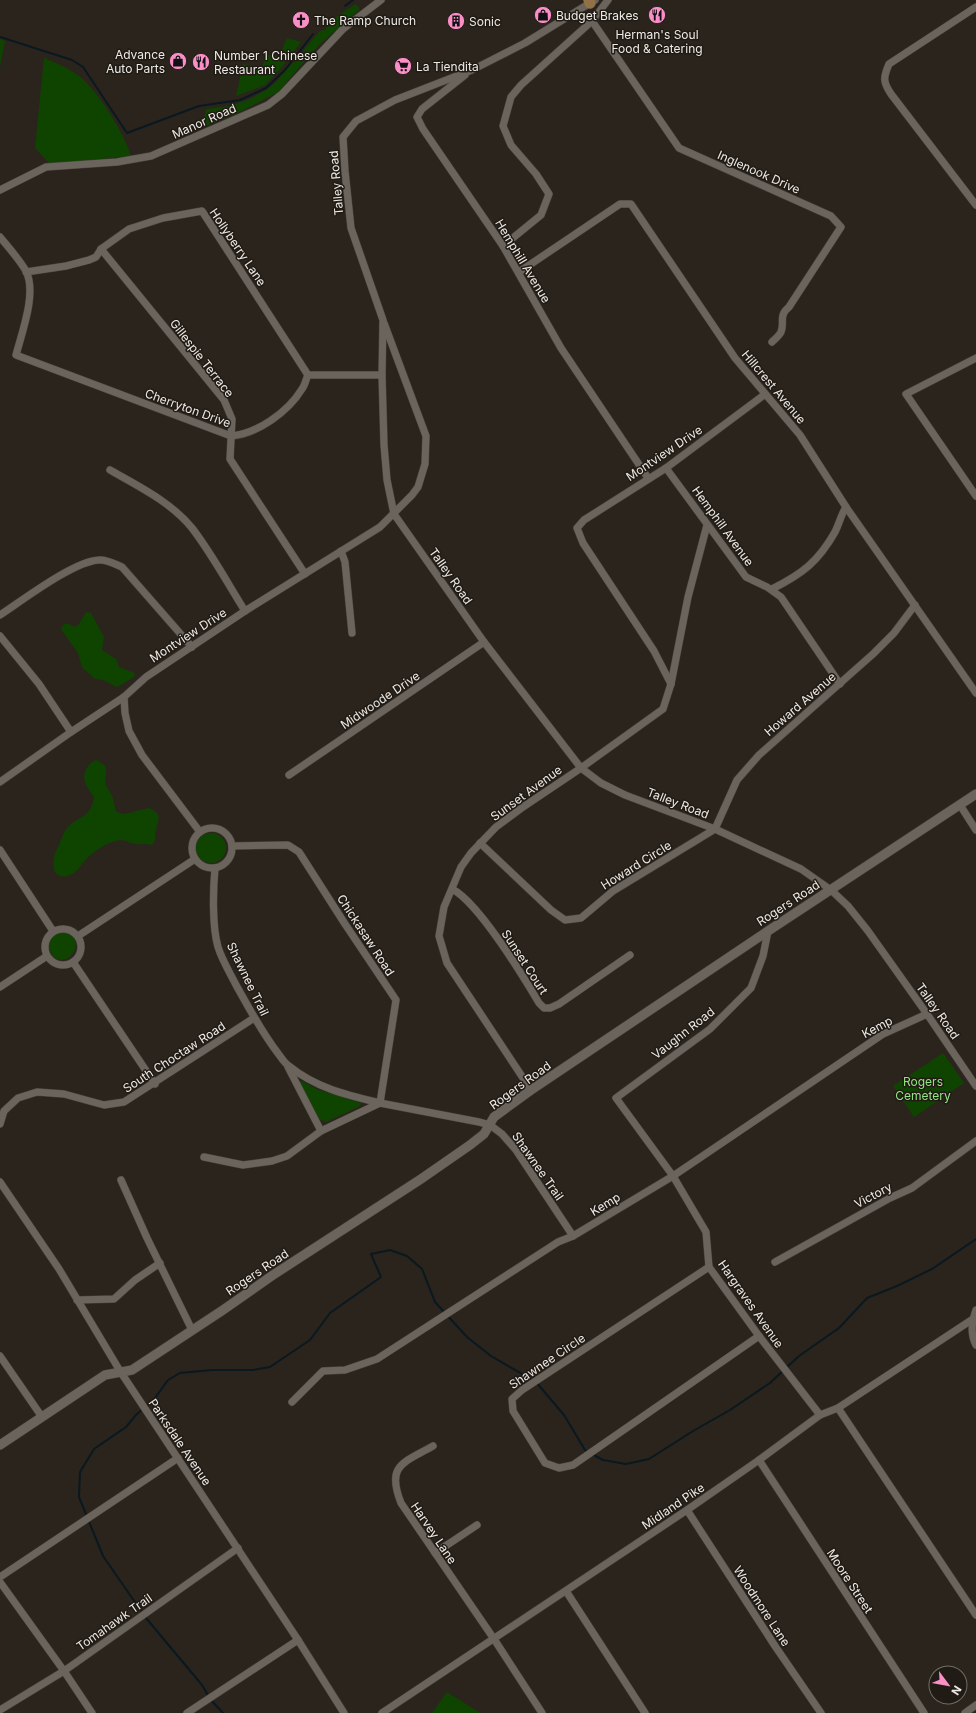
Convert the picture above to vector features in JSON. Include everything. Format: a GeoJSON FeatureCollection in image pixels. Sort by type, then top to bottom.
{"type":"FeatureCollection","features":[{"type":"Feature","properties":{"kind":"street","name":"Manor Road"},"geometry":{"type":"LineString","coordinates":[[0,190],[46,167],[117,162],[151,156],[268,104],[282,94],[343,29],[381,0]]}},
{"type":"Feature","properties":{"kind":"street"},"geometry":{"type":"LineString","coordinates":[[503,246],[541,215],[549,194],[536,174],[511,145],[504,126],[511,96],[521,84],[592,21],[608,0]]}},
{"type":"Feature","properties":{"kind":"street","name":"Talley Road"},"geometry":{"type":"LineString","coordinates":[[394,514],[418,487],[425,464],[426,436],[351,228],[343,137],[356,121],[395,100],[472,70],[524,43],[591,1]]}},
{"type":"Feature","properties":{"kind":"street"},"geometry":{"type":"LineString","coordinates":[[976,7],[889,64],[884,75],[885,84],[892,94],[976,205]]}},
{"type":"Feature","properties":{"kind":"street","name":"Inglenook Drive"},"geometry":{"type":"LineString","coordinates":[[592,21],[679,148],[831,216],[841,227],[789,307],[784,311],[782,316],[781,332],[772,342]]}},
{"type":"Feature","properties":{"kind":"street","name":"Hemphill Avenue"},"geometry":{"type":"LineString","coordinates":[[472,70],[422,109],[417,117],[423,129],[503,246],[561,348],[648,478]]}},
{"type":"Feature","properties":{"kind":"street","name":"Hillcrest Avenue"},"geometry":{"type":"LineString","coordinates":[[519,272],[620,204],[631,204],[734,358],[764,395],[800,435],[846,507],[976,694]]}},
{"type":"Feature","properties":{"kind":"street","name":"Hollyberry Lane"},"geometry":{"type":"LineString","coordinates":[[26,272],[66,266],[96,258],[101,249],[130,229],[163,218],[202,211],[308,375]]}},
{"type":"Feature","properties":{"kind":"street"},"geometry":{"type":"LineString","coordinates":[[0,237],[26,272]]}},
{"type":"Feature","properties":{"kind":"street","name":"Gillespie Terrace"},"geometry":{"type":"LineString","coordinates":[[101,249],[224,400],[232,419],[230,459],[304,574]]}},
{"type":"Feature","properties":{"kind":"street","name":"Cherryton Drive"},"geometry":{"type":"LineString","coordinates":[[26,272],[31,286],[29,304],[16,355],[231,436],[243,435],[277,417],[302,389],[308,375]]}},
{"type":"Feature","properties":{"kind":"street","name":"Talley Road"},"geometry":{"type":"LineString","coordinates":[[383,320],[382,375],[384,445],[387,480],[394,514],[484,642],[581,768],[601,783],[625,795],[715,829],[801,869],[831,890],[848,906],[868,931],[928,1014],[976,1086]]}},
{"type":"Feature","properties":{"kind":"street"},"geometry":{"type":"LineString","coordinates":[[976,358],[906,394],[976,496]]}},
{"type":"Feature","properties":{"kind":"street"},"geometry":{"type":"LineString","coordinates":[[308,375],[382,375]]}},
{"type":"Feature","properties":{"kind":"street","name":"Montview Drive"},"geometry":{"type":"LineString","coordinates":[[671,684],[654,651],[583,543],[577,528],[584,520],[666,468],[764,395]]}},
{"type":"Feature","properties":{"kind":"street","name":"Hemphill Avenue"},"geometry":{"type":"LineString","coordinates":[[666,468],[746,577],[772,589],[781,598],[840,684]]}},
{"type":"Feature","properties":{"kind":"street"},"geometry":{"type":"LineString","coordinates":[[110,470],[153,494],[191,527],[245,611]]}},
{"type":"Feature","properties":{"kind":"street"},"geometry":{"type":"LineString","coordinates":[[772,589],[800,573],[817,558],[836,530],[841,515],[846,507]]}},
{"type":"Feature","properties":{"kind":"street","name":"Montview Drive"},"geometry":{"type":"LineString","coordinates":[[0,782],[124,697],[146,677],[245,611],[380,527],[394,514]]}},
{"type":"Feature","properties":{"kind":"street","name":"Sunset Avenue"},"geometry":{"type":"LineString","coordinates":[[531,1090],[447,963],[439,936],[444,907],[461,867],[480,843],[496,827],[663,709],[671,684],[688,597],[707,525]]}},
{"type":"Feature","properties":{"kind":"street"},"geometry":{"type":"LineString","coordinates":[[341,551],[346,562],[352,633]]}},
{"type":"Feature","properties":{"kind":"street"},"geometry":{"type":"LineString","coordinates":[[0,615],[63,574],[84,563],[107,560],[122,567],[192,647]]}},
{"type":"Feature","properties":{"kind":"street","name":"Howard Avenue"},"geometry":{"type":"LineString","coordinates":[[715,829],[737,780],[759,755],[840,684],[894,633],[915,605]]}},
{"type":"Feature","properties":{"kind":"street"},"geometry":{"type":"LineString","coordinates":[[0,636],[39,684],[71,732]]}},
{"type":"Feature","properties":{"kind":"street","name":"Midwoode Drive"},"geometry":{"type":"LineString","coordinates":[[289,775],[484,642]]}},
{"type":"Feature","properties":{"kind":"street"},"geometry":{"type":"LineString","coordinates":[[124,697],[125,713],[129,731],[142,755],[200,832]]}},
{"type":"Feature","properties":{"kind":"street","name":"Rogers Road"},"geometry":{"type":"LineString","coordinates":[[0,1445],[105,1375],[120,1371],[132,1370],[470,1145],[484,1134],[494,1118],[531,1090],[976,794]]}},
{"type":"Feature","properties":{"kind":"street"},"geometry":{"type":"LineString","coordinates":[[960,805],[976,830]]}},
{"type":"Feature","properties":{"kind":"street"},"geometry":{"type":"LineString","coordinates":[[215,828],[223,831],[228,836],[232,846],[231,853],[227,861],[215,868],[206,867],[199,863],[195,859],[192,852],[192,844],[195,837],[205,829],[215,828]]}},
{"type":"Feature","properties":{"kind":"street","name":"Howard Circle"},"geometry":{"type":"LineString","coordinates":[[480,843],[551,910],[565,920],[581,918],[613,891],[715,829]]}},
{"type":"Feature","properties":{"kind":"street","name":"Chickasaw Road"},"geometry":{"type":"LineString","coordinates":[[232,846],[288,845],[299,852],[396,1000],[380,1103]]}},
{"type":"Feature","properties":{"kind":"street"},"geometry":{"type":"LineString","coordinates":[[0,850],[53,931]]}},
{"type":"Feature","properties":{"kind":"street"},"geometry":{"type":"LineString","coordinates":[[78,936],[195,859]]}},
{"type":"Feature","properties":{"kind":"street","name":"Shawnee Trail"},"geometry":{"type":"LineString","coordinates":[[215,868],[213,887],[218,946],[229,971],[254,1018],[288,1065],[321,1131]]}},
{"type":"Feature","properties":{"kind":"street","name":"Sunset Court"},"geometry":{"type":"LineString","coordinates":[[452,889],[471,906],[490,929],[539,1003],[544,1008],[550,1008],[559,1004],[630,956]]}},
{"type":"Feature","properties":{"kind":"street"},"geometry":{"type":"LineString","coordinates":[[61,928],[69,930],[78,936],[82,946],[80,955],[73,962],[64,965],[53,963],[47,956],[45,949],[47,938],[53,931],[61,928]]}},
{"type":"Feature","properties":{"kind":"street","name":"Vaughn Road"},"geometry":{"type":"LineString","coordinates":[[616,1098],[710,1029],[751,988],[763,956],[768,931]]}},
{"type":"Feature","properties":{"kind":"street"},"geometry":{"type":"LineString","coordinates":[[0,987],[47,956]]}},
{"type":"Feature","properties":{"kind":"street"},"geometry":{"type":"LineString","coordinates":[[73,962],[155,1084]]}},
{"type":"Feature","properties":{"kind":"street","name":"Kemp"},"geometry":{"type":"LineString","coordinates":[[292,1402],[323,1371],[345,1370],[377,1359],[558,1242],[573,1236],[673,1176],[883,1034],[928,1014]]}},
{"type":"Feature","properties":{"kind":"street","name":"South Choctaw Road"},"geometry":{"type":"LineString","coordinates":[[0,1124],[4,1111],[18,1098],[37,1092],[64,1094],[104,1105],[124,1102],[155,1084],[254,1018]]}},
{"type":"Feature","properties":{"kind":"street","name":"Shawnee Trail"},"geometry":{"type":"LineString","coordinates":[[288,1065],[314,1083],[339,1093],[490,1126],[502,1134],[516,1150],[573,1236]]}},
{"type":"Feature","properties":{"kind":"street","name":"Hargraves Avenue"},"geometry":{"type":"LineString","coordinates":[[616,1098],[673,1176],[706,1232],[708,1267],[758,1336],[820,1415]]}},
{"type":"Feature","properties":{"kind":"street"},"geometry":{"type":"LineString","coordinates":[[204,1157],[243,1165],[272,1161],[287,1156],[321,1131],[380,1103]]}},
{"type":"Feature","properties":{"kind":"street","name":"Victory"},"geometry":{"type":"LineString","coordinates":[[775,1262],[890,1198],[912,1188],[976,1141]]}},
{"type":"Feature","properties":{"kind":"street"},"geometry":{"type":"LineString","coordinates":[[121,1180],[147,1238],[192,1330]]}},
{"type":"Feature","properties":{"kind":"street","name":"Parksdale Avenue"},"geometry":{"type":"LineString","coordinates":[[0,1182],[59,1269],[120,1371],[238,1548],[344,1713]]}},
{"type":"Feature","properties":{"kind":"street"},"geometry":{"type":"LineString","coordinates":[[77,1300],[114,1299],[135,1280],[160,1263]]}},
{"type":"Feature","properties":{"kind":"street","name":"Shawnee Circle"},"geometry":{"type":"LineString","coordinates":[[708,1267],[522,1390],[512,1399],[513,1411],[545,1463],[559,1468],[573,1465],[758,1336]]}},
{"type":"Feature","properties":{"kind":"street"},"geometry":{"type":"LineString","coordinates":[[976,1310],[973,1339],[976,1345]]}},
{"type":"Feature","properties":{"kind":"street","name":"Midland Pike"},"geometry":{"type":"LineString","coordinates":[[382,1713],[687,1510],[820,1415],[838,1408],[974,1318]]}},
{"type":"Feature","properties":{"kind":"street"},"geometry":{"type":"LineString","coordinates":[[0,1356],[42,1417]]}},
{"type":"Feature","properties":{"kind":"street"},"geometry":{"type":"LineString","coordinates":[[838,1408],[976,1615]]}},
{"type":"Feature","properties":{"kind":"street","name":"Harvey Lane"},"geometry":{"type":"LineString","coordinates":[[433,1446],[405,1462],[399,1468],[394,1479],[401,1503],[494,1639],[542,1713]]}},
{"type":"Feature","properties":{"kind":"street"},"geometry":{"type":"LineString","coordinates":[[0,1577],[178,1458]]}},
{"type":"Feature","properties":{"kind":"street","name":"Moore Street"},"geometry":{"type":"LineString","coordinates":[[759,1460],[924,1713]]}},
{"type":"Feature","properties":{"kind":"street","name":"Woodmore Lane"},"geometry":{"type":"LineString","coordinates":[[687,1510],[775,1646],[821,1713]]}},
{"type":"Feature","properties":{"kind":"street"},"geometry":{"type":"LineString","coordinates":[[435,1553],[477,1525]]}},
{"type":"Feature","properties":{"kind":"street","name":"Tomahawk Trail"},"geometry":{"type":"LineString","coordinates":[[0,1710],[64,1671],[238,1548]]}},
{"type":"Feature","properties":{"kind":"street"},"geometry":{"type":"LineString","coordinates":[[0,1582],[64,1671],[92,1713]]}},
{"type":"Feature","properties":{"kind":"street"},"geometry":{"type":"LineString","coordinates":[[566,1590],[645,1713]]}},
{"type":"Feature","properties":{"kind":"street"},"geometry":{"type":"LineString","coordinates":[[187,1713],[298,1640]]}},
{"type":"Feature","properties":{"kind":"street"},"geometry":{"type":"LineString","coordinates":[[965,1713],[976,1705]]}},
{"type":"Feature","properties":{"kind":"green space"},"geometry":{"type":"Polygon","coordinates":[[[356,4],[360,9],[320,44],[278,92],[236,114],[203,127],[206,109],[230,106],[250,99],[266,90],[276,82],[320,31],[325,30],[335,18],[356,4]]]}},
{"type":"Feature","properties":{"kind":"green space"},"geometry":{"type":"Polygon","coordinates":[[[287,38],[301,42],[282,67],[265,85],[236,96],[243,64],[262,67],[266,54],[279,57],[287,38]]]}},
{"type":"Feature","properties":{"kind":"green space"},"geometry":{"type":"Polygon","coordinates":[[[0,39],[5,41],[0,67],[0,39]]]}},
{"type":"Feature","properties":{"kind":"green space"},"geometry":{"type":"Polygon","coordinates":[[[44,58],[79,76],[94,92],[110,113],[123,136],[131,156],[50,164],[35,148],[44,58]]]}},
{"type":"Feature","properties":{"kind":"green space"},"geometry":{"type":"Polygon","coordinates":[[[86,612],[91,613],[104,637],[102,650],[116,659],[119,667],[135,673],[134,677],[117,687],[103,680],[95,679],[82,667],[78,653],[61,629],[64,624],[69,624],[75,627],[79,624],[86,612]]]}},
{"type":"Feature","properties":{"kind":"green space"},"geometry":{"type":"Polygon","coordinates":[[[96,760],[106,768],[105,781],[114,802],[116,812],[125,814],[149,808],[158,814],[159,819],[154,841],[152,845],[135,844],[117,840],[103,846],[91,855],[73,874],[63,877],[59,876],[54,868],[54,857],[67,828],[84,816],[90,809],[94,797],[86,784],[84,776],[88,766],[96,760]]]}},
{"type":"Feature","properties":{"kind":"green space"},"geometry":{"type":"Polygon","coordinates":[[[211,833],[222,837],[226,848],[222,859],[211,863],[200,859],[196,848],[200,837],[211,833]]]}},
{"type":"Feature","properties":{"kind":"green space"},"geometry":{"type":"Polygon","coordinates":[[[60,932],[69,932],[74,936],[76,942],[72,954],[61,960],[53,957],[48,946],[53,936],[60,932]]]}},
{"type":"Feature","properties":{"kind":"green space","name":"Rogers Cemetery"},"geometry":{"type":"Polygon","coordinates":[[[943,1053],[964,1083],[914,1117],[893,1086],[943,1053]]]}},
{"type":"Feature","properties":{"kind":"green space"},"geometry":{"type":"Polygon","coordinates":[[[302,1081],[316,1089],[361,1103],[360,1106],[326,1122],[319,1119],[299,1082],[302,1081]]]}},
{"type":"Feature","properties":{"kind":"green space"},"geometry":{"type":"Polygon","coordinates":[[[447,1692],[480,1713],[432,1713],[447,1692]]]}},
{"type":"Feature","properties":{"kind":"waterway"},"geometry":{"type":"LineString","coordinates":[[345,6],[353,0]]}},
{"type":"Feature","properties":{"kind":"waterway"},"geometry":{"type":"LineString","coordinates":[[0,37],[72,60],[83,67],[127,133],[199,106],[240,100],[266,88],[285,70],[313,34]]}},
{"type":"Feature","properties":{"kind":"waterway"},"geometry":{"type":"LineString","coordinates":[[592,1454],[603,1460],[626,1464],[649,1459],[730,1410],[770,1383],[799,1356],[839,1328],[867,1298],[897,1286],[932,1269],[976,1239]]}},
{"type":"Feature","properties":{"kind":"waterway"},"geometry":{"type":"LineString","coordinates":[[209,1697],[202,1685],[146,1618],[103,1556],[79,1497],[80,1472],[94,1449],[126,1427],[136,1415],[155,1398],[168,1380],[180,1373],[212,1370],[253,1370],[270,1367],[310,1340],[330,1313],[381,1277],[371,1254],[390,1250],[407,1256],[422,1269],[435,1302],[467,1337],[491,1356],[536,1382],[564,1415],[585,1450],[588,1452]]}},
{"type":"Feature","properties":{"kind":"waterway"},"geometry":{"type":"LineString","coordinates":[[211,1700],[223,1713]]}},
{"type":"Feature","properties":{"kind":"place","name":"Budget Brakes"},"geometry":{"type":"Point","coordinates":[543,15]}},
{"type":"Feature","properties":{"kind":"place","name":"Herman's Soul Food & Catering"},"geometry":{"type":"Point","coordinates":[657,15]}},
{"type":"Feature","properties":{"kind":"place","name":"The Ramp Church"},"geometry":{"type":"Point","coordinates":[301,20]}},
{"type":"Feature","properties":{"kind":"place","name":"Sonic"},"geometry":{"type":"Point","coordinates":[456,21]}},
{"type":"Feature","properties":{"kind":"place","name":"Advance Auto Parts"},"geometry":{"type":"Point","coordinates":[178,61]}},
{"type":"Feature","properties":{"kind":"place","name":"Number 1 Chinese Restaurant"},"geometry":{"type":"Point","coordinates":[201,62]}},
{"type":"Feature","properties":{"kind":"place","name":"La Tiendita"},"geometry":{"type":"Point","coordinates":[403,66]}}]}
